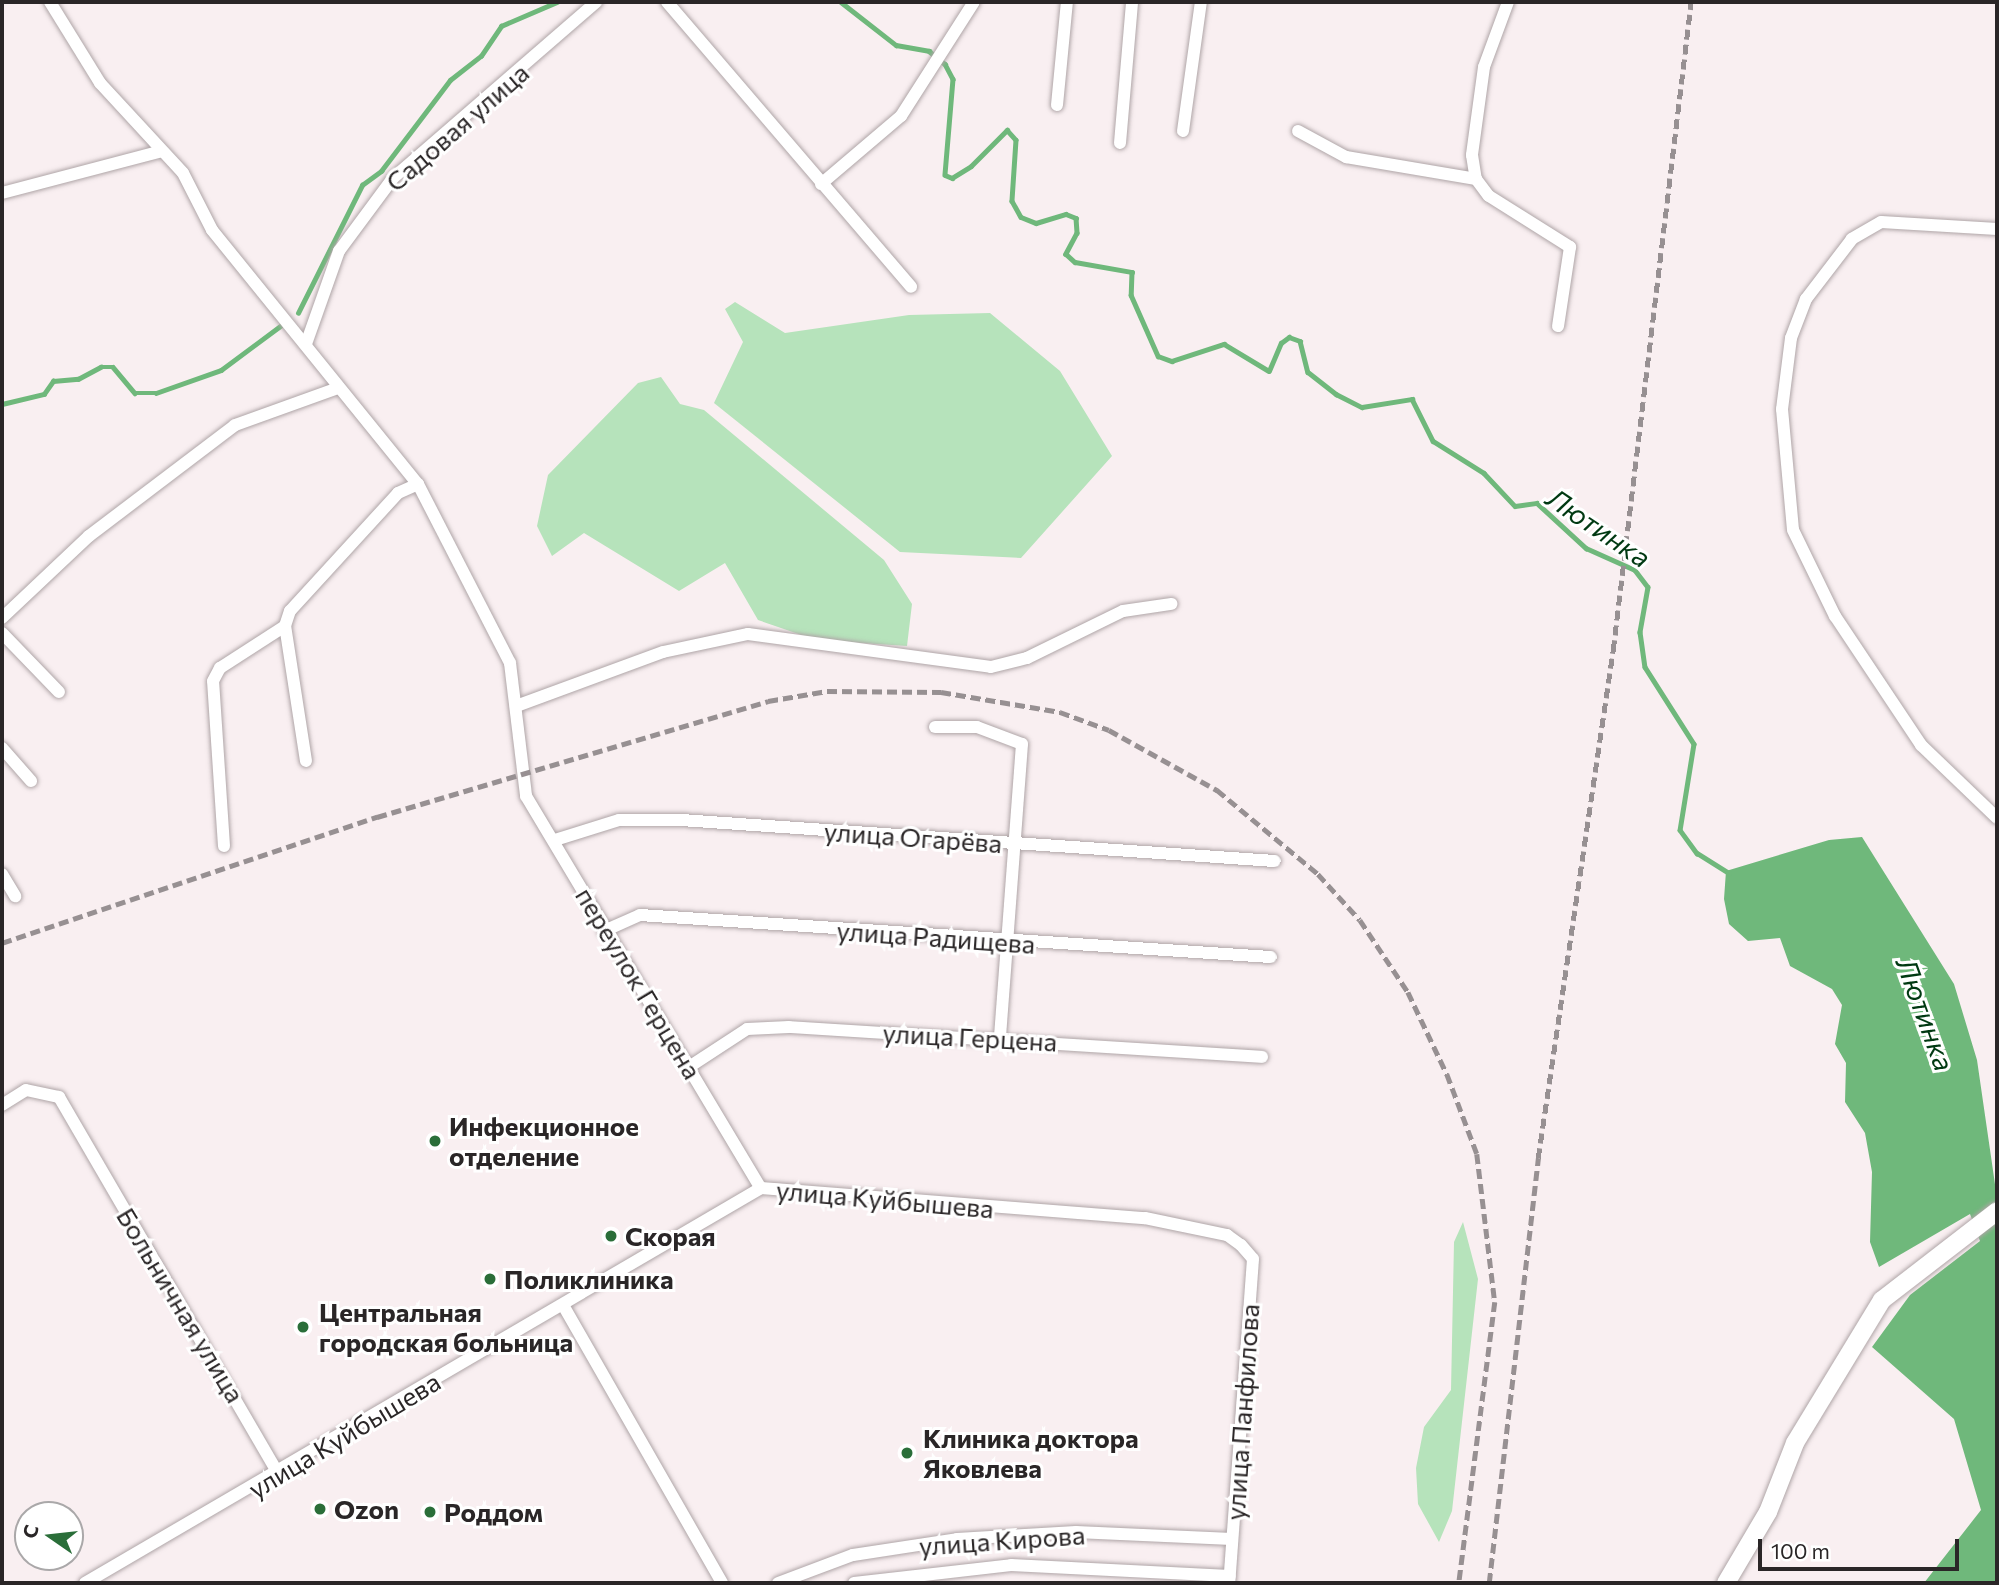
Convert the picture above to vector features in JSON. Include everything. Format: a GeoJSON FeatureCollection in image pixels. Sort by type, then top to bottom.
{"type":"FeatureCollection","features":[{"type":"Feature","properties":{"kind":"main road"},"geometry":{"type":"LineString","coordinates":[[1726,1583],[1768,1512],[1796,1443],[1882,1300],[1997,1211]]}},
{"type":"Feature","properties":{"kind":"street"},"geometry":{"type":"LineString","coordinates":[[50,2],[100,83],[183,173],[212,230],[418,484],[473,581],[510,663],[519,705],[663,652],[748,634],[990,667],[1027,658],[1123,611],[1171,604]]}},
{"type":"Feature","properties":{"kind":"street","name":"Садовая улица"},"geometry":{"type":"LineString","coordinates":[[306,344],[339,251],[393,178],[596,2]]}},
{"type":"Feature","properties":{"kind":"street"},"geometry":{"type":"LineString","coordinates":[[667,2],[911,287]]}},
{"type":"Feature","properties":{"kind":"street"},"geometry":{"type":"LineString","coordinates":[[821,184],[901,116],[974,2]]}},
{"type":"Feature","properties":{"kind":"street"},"geometry":{"type":"LineString","coordinates":[[1057,105],[1067,2]]}},
{"type":"Feature","properties":{"kind":"street"},"geometry":{"type":"LineString","coordinates":[[1120,142],[1132,2]]}},
{"type":"Feature","properties":{"kind":"street"},"geometry":{"type":"LineString","coordinates":[[1183,131],[1201,2]]}},
{"type":"Feature","properties":{"kind":"street"},"geometry":{"type":"LineString","coordinates":[[1508,2],[1484,67],[1472,155],[1476,179],[1489,196],[1570,247],[1558,326]]}},
{"type":"Feature","properties":{"kind":"street"},"geometry":{"type":"LineString","coordinates":[[1298,131],[1346,157],[1476,179]]}},
{"type":"Feature","properties":{"kind":"street"},"geometry":{"type":"LineString","coordinates":[[2,193],[162,151]]}},
{"type":"Feature","properties":{"kind":"street"},"geometry":{"type":"LineString","coordinates":[[1997,229],[1881,222],[1852,240],[1806,299],[1791,338],[1782,409],[1793,530],[1835,616],[1921,745],[1997,818]]}},
{"type":"Feature","properties":{"kind":"street"},"geometry":{"type":"LineString","coordinates":[[2,618],[89,536],[235,425],[338,388]]}},
{"type":"Feature","properties":{"kind":"street"},"geometry":{"type":"LineString","coordinates":[[224,846],[213,681],[220,668],[285,626],[325,570],[398,493],[418,484]]}},
{"type":"Feature","properties":{"kind":"street"},"geometry":{"type":"LineString","coordinates":[[285,626],[306,761]]}},
{"type":"Feature","properties":{"kind":"street"},"geometry":{"type":"LineString","coordinates":[[2,633],[59,692]]}},
{"type":"Feature","properties":{"kind":"street","name":"переулок Герцена"},"geometry":{"type":"LineString","coordinates":[[519,705],[520,778],[604,931],[690,1067],[761,1188]]}},
{"type":"Feature","properties":{"kind":"street"},"geometry":{"type":"LineString","coordinates":[[935,727],[976,727],[1022,744],[1000,1037]]}},
{"type":"Feature","properties":{"kind":"street"},"geometry":{"type":"LineString","coordinates":[[2,748],[31,781]]}},
{"type":"Feature","properties":{"kind":"street","name":"улица Огарёва"},"geometry":{"type":"LineString","coordinates":[[555,840],[619,820],[681,820],[1275,861]]}},
{"type":"Feature","properties":{"kind":"street"},"geometry":{"type":"LineString","coordinates":[[2,874],[15,896]]}},
{"type":"Feature","properties":{"kind":"street","name":"улица Радищева"},"geometry":{"type":"LineString","coordinates":[[604,931],[640,915],[1006,943],[1271,957]]}},
{"type":"Feature","properties":{"kind":"street","name":"улица Герцена"},"geometry":{"type":"LineString","coordinates":[[690,1067],[747,1029],[1000,1037],[1262,1057]]}},
{"type":"Feature","properties":{"kind":"street","name":"Больничная улица"},"geometry":{"type":"LineString","coordinates":[[2,1105],[26,1090],[44,1089],[59,1097],[279,1475]]}},
{"type":"Feature","properties":{"kind":"street","name":"улица Куйбышева"},"geometry":{"type":"LineString","coordinates":[[85,1583],[279,1475],[761,1188],[1145,1218],[1227,1235],[1241,1245]]}},
{"type":"Feature","properties":{"kind":"street","name":"улица Панфилова"},"geometry":{"type":"LineString","coordinates":[[1229,1580],[1253,1259],[1241,1245]]}},
{"type":"Feature","properties":{"kind":"street"},"geometry":{"type":"LineString","coordinates":[[563,1305],[722,1583]]}},
{"type":"Feature","properties":{"kind":"street","name":"улица Кирова"},"geometry":{"type":"LineString","coordinates":[[778,1583],[853,1555],[957,1539],[1076,1532],[1233,1539]]}},
{"type":"Feature","properties":{"kind":"street","name":"улица Кирова"},"geometry":{"type":"LineString","coordinates":[[854,1583],[1011,1565],[1229,1580]]}},
{"type":"Feature","properties":{"kind":"shaded area"},"geometry":{"type":"Polygon","coordinates":[[[735,302],[785,333],[909,315],[990,313],[1060,371],[1112,456],[1021,558],[900,552],[714,403],[743,342],[725,309],[735,302]]]}},
{"type":"Feature","properties":{"kind":"shaded area"},"geometry":{"type":"Polygon","coordinates":[[[661,377],[680,404],[704,410],[884,560],[912,604],[907,646],[816,640],[758,620],[725,563],[679,591],[584,533],[552,556],[537,526],[548,475],[638,383],[661,377]]]}},
{"type":"Feature","properties":{"kind":"shaded area"},"geometry":{"type":"Polygon","coordinates":[[[1463,1222],[1478,1279],[1452,1511],[1439,1542],[1418,1504],[1416,1468],[1424,1427],[1451,1390],[1454,1242],[1463,1222]]]}},
{"type":"Feature","properties":{"kind":"water"},"geometry":{"type":"Polygon","coordinates":[[[1862,837],[1954,984],[1977,1060],[1997,1198],[1997,1583],[1924,1583],[1981,1510],[1954,1419],[1872,1347],[1910,1295],[1980,1241],[1970,1214],[1879,1267],[1870,1242],[1872,1172],[1865,1133],[1845,1102],[1846,1063],[1835,1044],[1842,1005],[1832,989],[1790,966],[1780,938],[1748,941],[1729,924],[1724,899],[1726,871],[1829,840],[1862,837]]]}},
{"type":"Feature","properties":{"kind":"waterway"},"geometry":{"type":"LineString","coordinates":[[298,313],[362,185],[381,171],[450,80],[481,56],[501,26],[557,2]]}},
{"type":"Feature","properties":{"kind":"waterway","name":"Лютинка"},"geometry":{"type":"LineString","coordinates":[[841,2],[896,45],[929,51],[945,64],[953,79],[945,175],[952,178],[971,166],[1007,130],[1016,140],[1012,201],[1021,217],[1036,223],[1066,214],[1076,218],[1077,233],[1066,254],[1075,262],[1132,272],[1131,295],[1158,356],[1172,361],[1224,344],[1269,371],[1281,343],[1289,337],[1300,341],[1308,372],[1336,394],[1362,407],[1412,399],[1433,441],[1484,473],[1515,506],[1537,503],[1586,548],[1635,570],[1648,587],[1640,632],[1645,667],[1694,744],[1680,830],[1697,853],[1729,873]]}},
{"type":"Feature","properties":{"kind":"waterway"},"geometry":{"type":"LineString","coordinates":[[2,404],[44,394],[53,381],[78,379],[101,367],[113,367],[135,393],[156,393],[221,370],[283,324]]}},
{"type":"Feature","properties":{"kind":"railway"},"geometry":{"type":"LineString","coordinates":[[1489,1583],[1538,1158],[1613,650],[1691,2]]}},
{"type":"Feature","properties":{"kind":"railway"},"geometry":{"type":"LineString","coordinates":[[2,943],[377,817],[768,701],[827,691],[941,692],[1060,712],[1109,730],[1217,790],[1318,874],[1360,920],[1408,992],[1447,1074],[1477,1154],[1495,1302],[1459,1583]]}},
{"type":"Feature","properties":{"kind":"place","name":"Инфекционное отделение"},"geometry":{"type":"Point","coordinates":[435,1141]}},
{"type":"Feature","properties":{"kind":"place","name":"Скорая"},"geometry":{"type":"Point","coordinates":[611,1236]}},
{"type":"Feature","properties":{"kind":"place","name":"Поликлиника"},"geometry":{"type":"Point","coordinates":[490,1279]}},
{"type":"Feature","properties":{"kind":"place","name":"Центральная городская больница"},"geometry":{"type":"Point","coordinates":[303,1327]}},
{"type":"Feature","properties":{"kind":"place","name":"Клиника доктора Яковлева"},"geometry":{"type":"Point","coordinates":[907,1453]}},
{"type":"Feature","properties":{"kind":"place","name":"Ozon"},"geometry":{"type":"Point","coordinates":[320,1509]}},
{"type":"Feature","properties":{"kind":"place","name":"Роддом"},"geometry":{"type":"Point","coordinates":[430,1512]}}]}
